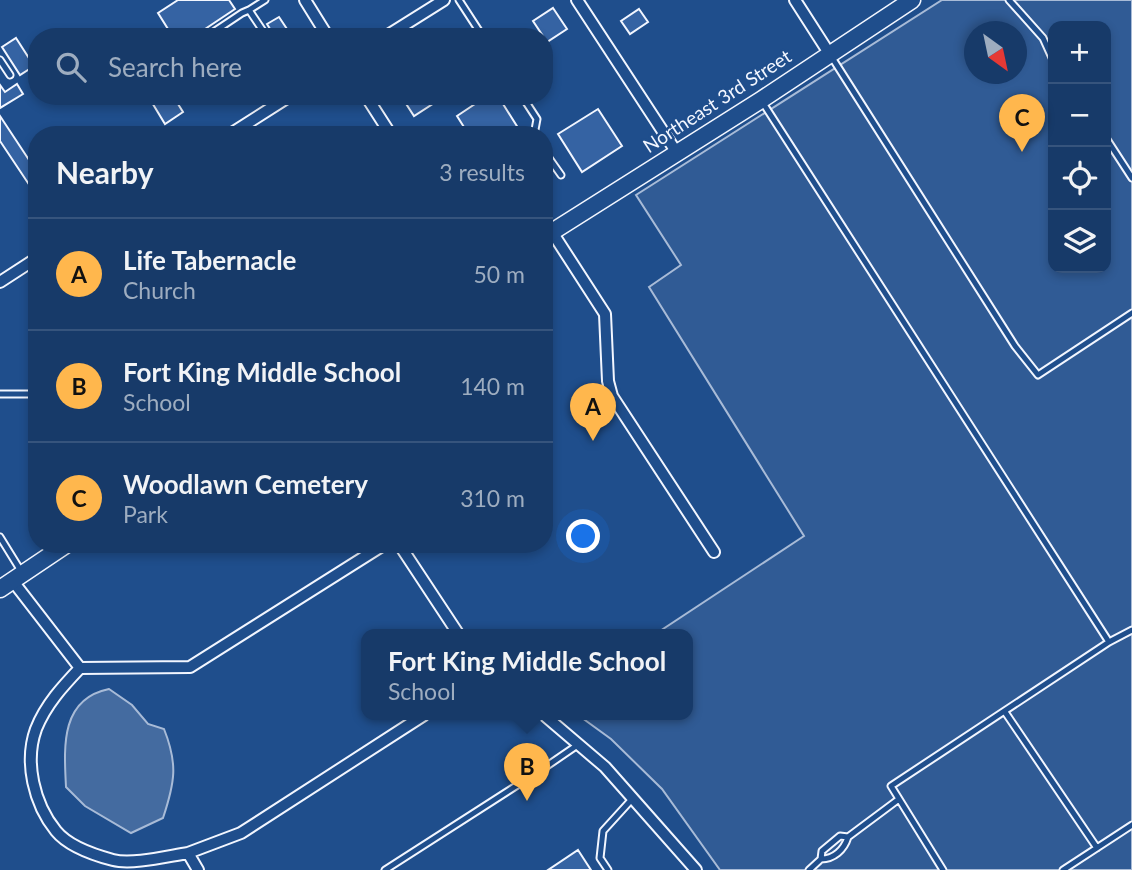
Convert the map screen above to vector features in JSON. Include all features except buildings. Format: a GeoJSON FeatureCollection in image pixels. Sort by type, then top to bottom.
{"type":"FeatureCollection","features":[{"type":"Feature","properties":{"kind":"street"},"geometry":{"type":"LineString","coordinates":[[305,0],[322,28]]}},
{"type":"Feature","properties":{"kind":"street"},"geometry":{"type":"LineString","coordinates":[[399,28],[444,0]]}},
{"type":"Feature","properties":{"kind":"street"},"geometry":{"type":"LineString","coordinates":[[577,0],[677,153]]}},
{"type":"Feature","properties":{"kind":"street"},"geometry":{"type":"LineString","coordinates":[[795,0],[829,53]]}},
{"type":"Feature","properties":{"kind":"street","name":"Northeast 3rd Street"},"geometry":{"type":"LineString","coordinates":[[553,231],[761,100],[912,0]]}},
{"type":"Feature","properties":{"kind":"street"},"geometry":{"type":"LineString","coordinates":[[243,126],[276,105]]}},
{"type":"Feature","properties":{"kind":"street"},"geometry":{"type":"LineString","coordinates":[[372,105],[385,126]]}},
{"type":"Feature","properties":{"kind":"street"},"geometry":{"type":"LineString","coordinates":[[553,241],[605,314],[608,381],[612,396],[714,552]]}},
{"type":"Feature","properties":{"kind":"street"},"geometry":{"type":"LineString","coordinates":[[0,282],[28,264]]}},
{"type":"Feature","properties":{"kind":"street"},"geometry":{"type":"LineString","coordinates":[[54,553],[12,581],[80,668]]}},
{"type":"Feature","properties":{"kind":"street"},"geometry":{"type":"LineString","coordinates":[[371,553],[190,667],[80,668],[52,698],[36,730],[31,757],[32,781],[57,832],[82,850],[116,861],[188,853],[241,833],[416,720]]}},
{"type":"Feature","properties":{"kind":"street"},"geometry":{"type":"LineString","coordinates":[[406,553],[455,629]]}},
{"type":"Feature","properties":{"kind":"street"},"geometry":{"type":"LineString","coordinates":[[550,720],[606,767],[696,870]]}},
{"type":"Feature","properties":{"kind":"street"},"geometry":{"type":"LineString","coordinates":[[188,853],[198,870]]}},
{"type":"Feature","properties":{"kind":"lane"},"geometry":{"type":"LineString","coordinates":[[220,28],[265,0]]}},
{"type":"Feature","properties":{"kind":"lane"},"geometry":{"type":"LineString","coordinates":[[459,0],[477,28]]}},
{"type":"Feature","properties":{"kind":"lane"},"geometry":{"type":"LineString","coordinates":[[1009,0],[1043,38],[1048,49]]}},
{"type":"Feature","properties":{"kind":"lane"},"geometry":{"type":"LineString","coordinates":[[250,10],[261,28]]}},
{"type":"Feature","properties":{"kind":"lane"},"geometry":{"type":"LineString","coordinates":[[829,53],[1015,345],[1038,375],[1132,313]]}},
{"type":"Feature","properties":{"kind":"lane"},"geometry":{"type":"LineString","coordinates":[[0,60],[10,75]]}},
{"type":"Feature","properties":{"kind":"lane"},"geometry":{"type":"LineString","coordinates":[[761,100],[1109,642]]}},
{"type":"Feature","properties":{"kind":"lane"},"geometry":{"type":"LineString","coordinates":[[528,105],[537,119],[536,126]]}},
{"type":"Feature","properties":{"kind":"lane"},"geometry":{"type":"LineString","coordinates":[[1111,146],[1132,177]]}},
{"type":"Feature","properties":{"kind":"lane"},"geometry":{"type":"LineString","coordinates":[[553,164],[561,175]]}},
{"type":"Feature","properties":{"kind":"lane"},"geometry":{"type":"LineString","coordinates":[[0,394],[28,394]]}},
{"type":"Feature","properties":{"kind":"lane"},"geometry":{"type":"LineString","coordinates":[[0,537],[12,581]]}},
{"type":"Feature","properties":{"kind":"lane"},"geometry":{"type":"LineString","coordinates":[[943,870],[891,786],[1109,642],[1131,634]]}},
{"type":"Feature","properties":{"kind":"lane"},"geometry":{"type":"LineString","coordinates":[[1005,712],[1097,848]]}},
{"type":"Feature","properties":{"kind":"lane"},"geometry":{"type":"LineString","coordinates":[[385,870],[579,744]]}},
{"type":"Feature","properties":{"kind":"lane"},"geometry":{"type":"LineString","coordinates":[[608,870],[600,858],[603,831],[633,798]]}},
{"type":"Feature","properties":{"kind":"lane"},"geometry":{"type":"LineString","coordinates":[[821,859],[830,859],[845,846],[848,837],[899,799]]}},
{"type":"Feature","properties":{"kind":"lane"},"geometry":{"type":"LineString","coordinates":[[1063,870],[1132,825]]}},
{"type":"Feature","properties":{"kind":"lane"},"geometry":{"type":"LineString","coordinates":[[809,870],[821,859],[822,851],[840,836],[848,837]]}},
{"type":"Feature","properties":{"kind":"shaded area"},"geometry":{"type":"Polygon","coordinates":[[[942,0],[1132,0],[1132,870],[720,870],[662,789],[611,739],[585,720],[693,720],[693,629],[663,629],[804,536],[649,287],[681,265],[636,195],[942,0]]]}},
{"type":"Feature","properties":{"kind":"shaded area"},"geometry":{"type":"Polygon","coordinates":[[[109,689],[132,705],[148,724],[164,729],[173,763],[170,794],[163,818],[131,833],[85,806],[66,787],[66,741],[73,714],[81,703],[93,694],[109,689]]]}},
{"type":"Feature","properties":{"kind":"place","name":"Woodlawn Cemetery"},"geometry":{"type":"Point","coordinates":[1022,152]}},
{"type":"Feature","properties":{"kind":"place","name":"Life Tabernacle"},"geometry":{"type":"Point","coordinates":[593,441]}},
{"type":"Feature","properties":{"kind":"place","name":"Fort King Middle School"},"geometry":{"type":"Point","coordinates":[527,801]}}]}
